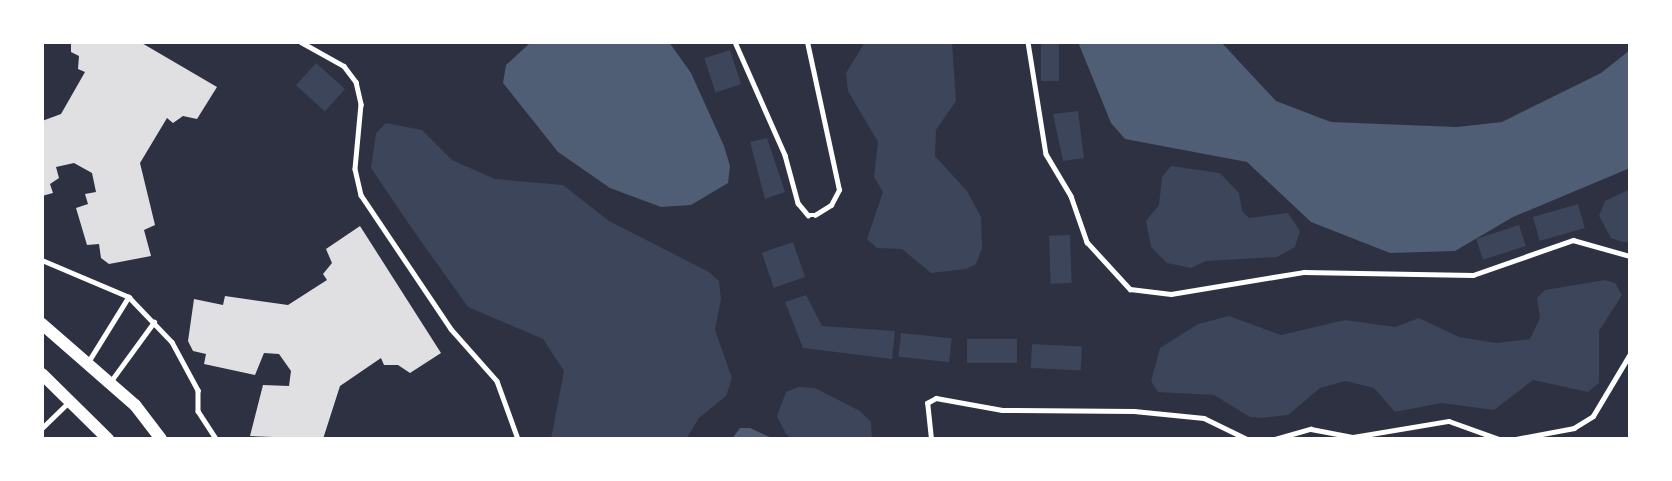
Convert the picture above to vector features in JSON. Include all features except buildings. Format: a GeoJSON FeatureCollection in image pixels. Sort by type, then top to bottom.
{"type":"FeatureCollection","features":[{"type":"Feature","properties":{"kind":"main road"},"geometry":{"type":"LineString","coordinates":[[42,324],[110,383],[161,439]]}},
{"type":"Feature","properties":{"kind":"main road"},"geometry":{"type":"LineString","coordinates":[[42,374],[72,399],[108,439]]}},
{"type":"Feature","properties":{"kind":"lane"},"geometry":{"type":"LineString","coordinates":[[301,42],[344,66],[356,82],[361,104],[356,176],[361,195],[451,329],[497,381],[518,439]]}},
{"type":"Feature","properties":{"kind":"lane"},"geometry":{"type":"LineString","coordinates":[[735,42],[785,155],[798,203],[807,215],[815,215],[831,206],[839,190],[807,42]]}},
{"type":"Feature","properties":{"kind":"lane"},"geometry":{"type":"LineString","coordinates":[[1028,42],[1046,154],[1068,191],[1087,242],[1130,289],[1171,294],[1304,272],[1473,275],[1573,240],[1630,256]]}},
{"type":"Feature","properties":{"kind":"lane"},"geometry":{"type":"LineString","coordinates":[[42,260],[56,270],[129,297],[154,322],[182,361],[198,390],[198,411],[216,439]]}},
{"type":"Feature","properties":{"kind":"lane"},"geometry":{"type":"LineString","coordinates":[[87,363],[129,297]]}},
{"type":"Feature","properties":{"kind":"lane"},"geometry":{"type":"LineString","coordinates":[[110,383],[154,322]]}},
{"type":"Feature","properties":{"kind":"lane"},"geometry":{"type":"LineString","coordinates":[[1516,439],[1574,428],[1593,416],[1630,354]]}},
{"type":"Feature","properties":{"kind":"lane"},"geometry":{"type":"LineString","coordinates":[[931,439],[927,403],[936,398],[1002,410],[1134,411],[1204,418],[1247,439]]}},
{"type":"Feature","properties":{"kind":"lane"},"geometry":{"type":"LineString","coordinates":[[42,428],[72,399]]}},
{"type":"Feature","properties":{"kind":"lane"},"geometry":{"type":"LineString","coordinates":[[1275,439],[1300,430],[1353,437],[1449,421],[1499,439]]}},
{"type":"Feature","properties":{"kind":"shaded area"},"geometry":{"type":"Polygon","coordinates":[[[531,42],[669,42],[691,73],[724,146],[730,166],[728,183],[691,205],[661,207],[610,188],[558,152],[503,83],[506,65],[531,42]]]}},
{"type":"Feature","properties":{"kind":"shaded area"},"geometry":{"type":"Polygon","coordinates":[[[865,42],[952,42],[956,101],[936,130],[935,156],[967,191],[981,217],[982,248],[976,264],[966,269],[931,273],[902,249],[877,248],[867,239],[883,192],[874,177],[878,142],[848,91],[846,73],[865,42]]]}},
{"type":"Feature","properties":{"kind":"shaded area"},"geometry":{"type":"Polygon","coordinates":[[[1041,42],[1059,42],[1059,81],[1041,81],[1041,42]]]}},
{"type":"Feature","properties":{"kind":"shaded area"},"geometry":{"type":"Polygon","coordinates":[[[1078,42],[1221,42],[1276,101],[1331,122],[1457,127],[1502,122],[1601,73],[1630,50],[1630,168],[1513,217],[1455,251],[1390,253],[1311,222],[1247,162],[1125,139],[1111,123],[1078,42]]]}},
{"type":"Feature","properties":{"kind":"shaded area"},"geometry":{"type":"Polygon","coordinates":[[[730,50],[741,84],[715,93],[704,58],[730,50]]]}},
{"type":"Feature","properties":{"kind":"shaded area"},"geometry":{"type":"Polygon","coordinates":[[[316,63],[345,89],[325,111],[296,85],[316,63]]]}},
{"type":"Feature","properties":{"kind":"shaded area"},"geometry":{"type":"Polygon","coordinates":[[[1078,111],[1084,158],[1063,161],[1053,114],[1078,111]]]}},
{"type":"Feature","properties":{"kind":"shaded area"},"geometry":{"type":"Polygon","coordinates":[[[386,123],[422,130],[452,160],[495,179],[563,185],[609,221],[709,272],[719,281],[721,299],[715,330],[732,378],[726,396],[699,418],[686,439],[551,439],[564,371],[543,339],[468,307],[371,168],[376,133],[386,123]]]}},
{"type":"Feature","properties":{"kind":"shaded area"},"geometry":{"type":"Polygon","coordinates":[[[767,138],[785,192],[765,199],[750,142],[767,138]]]}},
{"type":"Feature","properties":{"kind":"shaded area"},"geometry":{"type":"Polygon","coordinates":[[[1171,166],[1220,173],[1239,193],[1242,211],[1249,218],[1288,213],[1300,231],[1295,247],[1277,257],[1206,261],[1191,268],[1167,263],[1151,247],[1146,221],[1159,205],[1162,177],[1171,166]]]}},
{"type":"Feature","properties":{"kind":"shaded area"},"geometry":{"type":"Polygon","coordinates":[[[1630,189],[1630,242],[1622,242],[1611,238],[1599,216],[1605,201],[1630,189]]]}},
{"type":"Feature","properties":{"kind":"shaded area"},"geometry":{"type":"Polygon","coordinates":[[[1578,204],[1585,228],[1540,241],[1533,217],[1578,204]]]}},
{"type":"Feature","properties":{"kind":"shaded area"},"geometry":{"type":"Polygon","coordinates":[[[1519,225],[1526,246],[1483,260],[1476,239],[1519,225]]]}},
{"type":"Feature","properties":{"kind":"shaded area"},"geometry":{"type":"Polygon","coordinates":[[[1070,235],[1072,283],[1051,284],[1049,236],[1070,235]]]}},
{"type":"Feature","properties":{"kind":"shaded area"},"geometry":{"type":"Polygon","coordinates":[[[793,242],[805,277],[774,288],[762,253],[793,242]]]}},
{"type":"Feature","properties":{"kind":"shaded area"},"geometry":{"type":"Polygon","coordinates":[[[1605,280],[1615,283],[1622,295],[1599,331],[1599,383],[1588,392],[1533,380],[1494,410],[1441,403],[1395,412],[1374,388],[1345,381],[1320,388],[1288,415],[1262,418],[1250,417],[1214,395],[1158,392],[1151,381],[1160,348],[1198,324],[1229,316],[1281,335],[1345,320],[1395,327],[1419,318],[1459,337],[1497,343],[1530,339],[1540,318],[1537,298],[1545,290],[1605,280]]]}},
{"type":"Feature","properties":{"kind":"shaded area"},"geometry":{"type":"Polygon","coordinates":[[[806,295],[822,326],[895,331],[892,359],[803,348],[785,302],[806,295]]]}},
{"type":"Feature","properties":{"kind":"shaded area"},"geometry":{"type":"Polygon","coordinates":[[[901,333],[952,338],[949,362],[898,357],[901,333]]]}},
{"type":"Feature","properties":{"kind":"shaded area"},"geometry":{"type":"Polygon","coordinates":[[[967,339],[1017,339],[1017,363],[967,363],[967,339]]]}},
{"type":"Feature","properties":{"kind":"shaded area"},"geometry":{"type":"Polygon","coordinates":[[[1032,344],[1082,347],[1081,371],[1031,368],[1032,344]]]}},
{"type":"Feature","properties":{"kind":"shaded area"},"geometry":{"type":"Polygon","coordinates":[[[798,387],[815,388],[860,411],[871,422],[872,439],[793,439],[786,434],[777,416],[786,392],[798,387]]]}},
{"type":"Feature","properties":{"kind":"shaded area"},"geometry":{"type":"Polygon","coordinates":[[[740,428],[750,428],[774,439],[732,439],[740,428]]]}}]}
